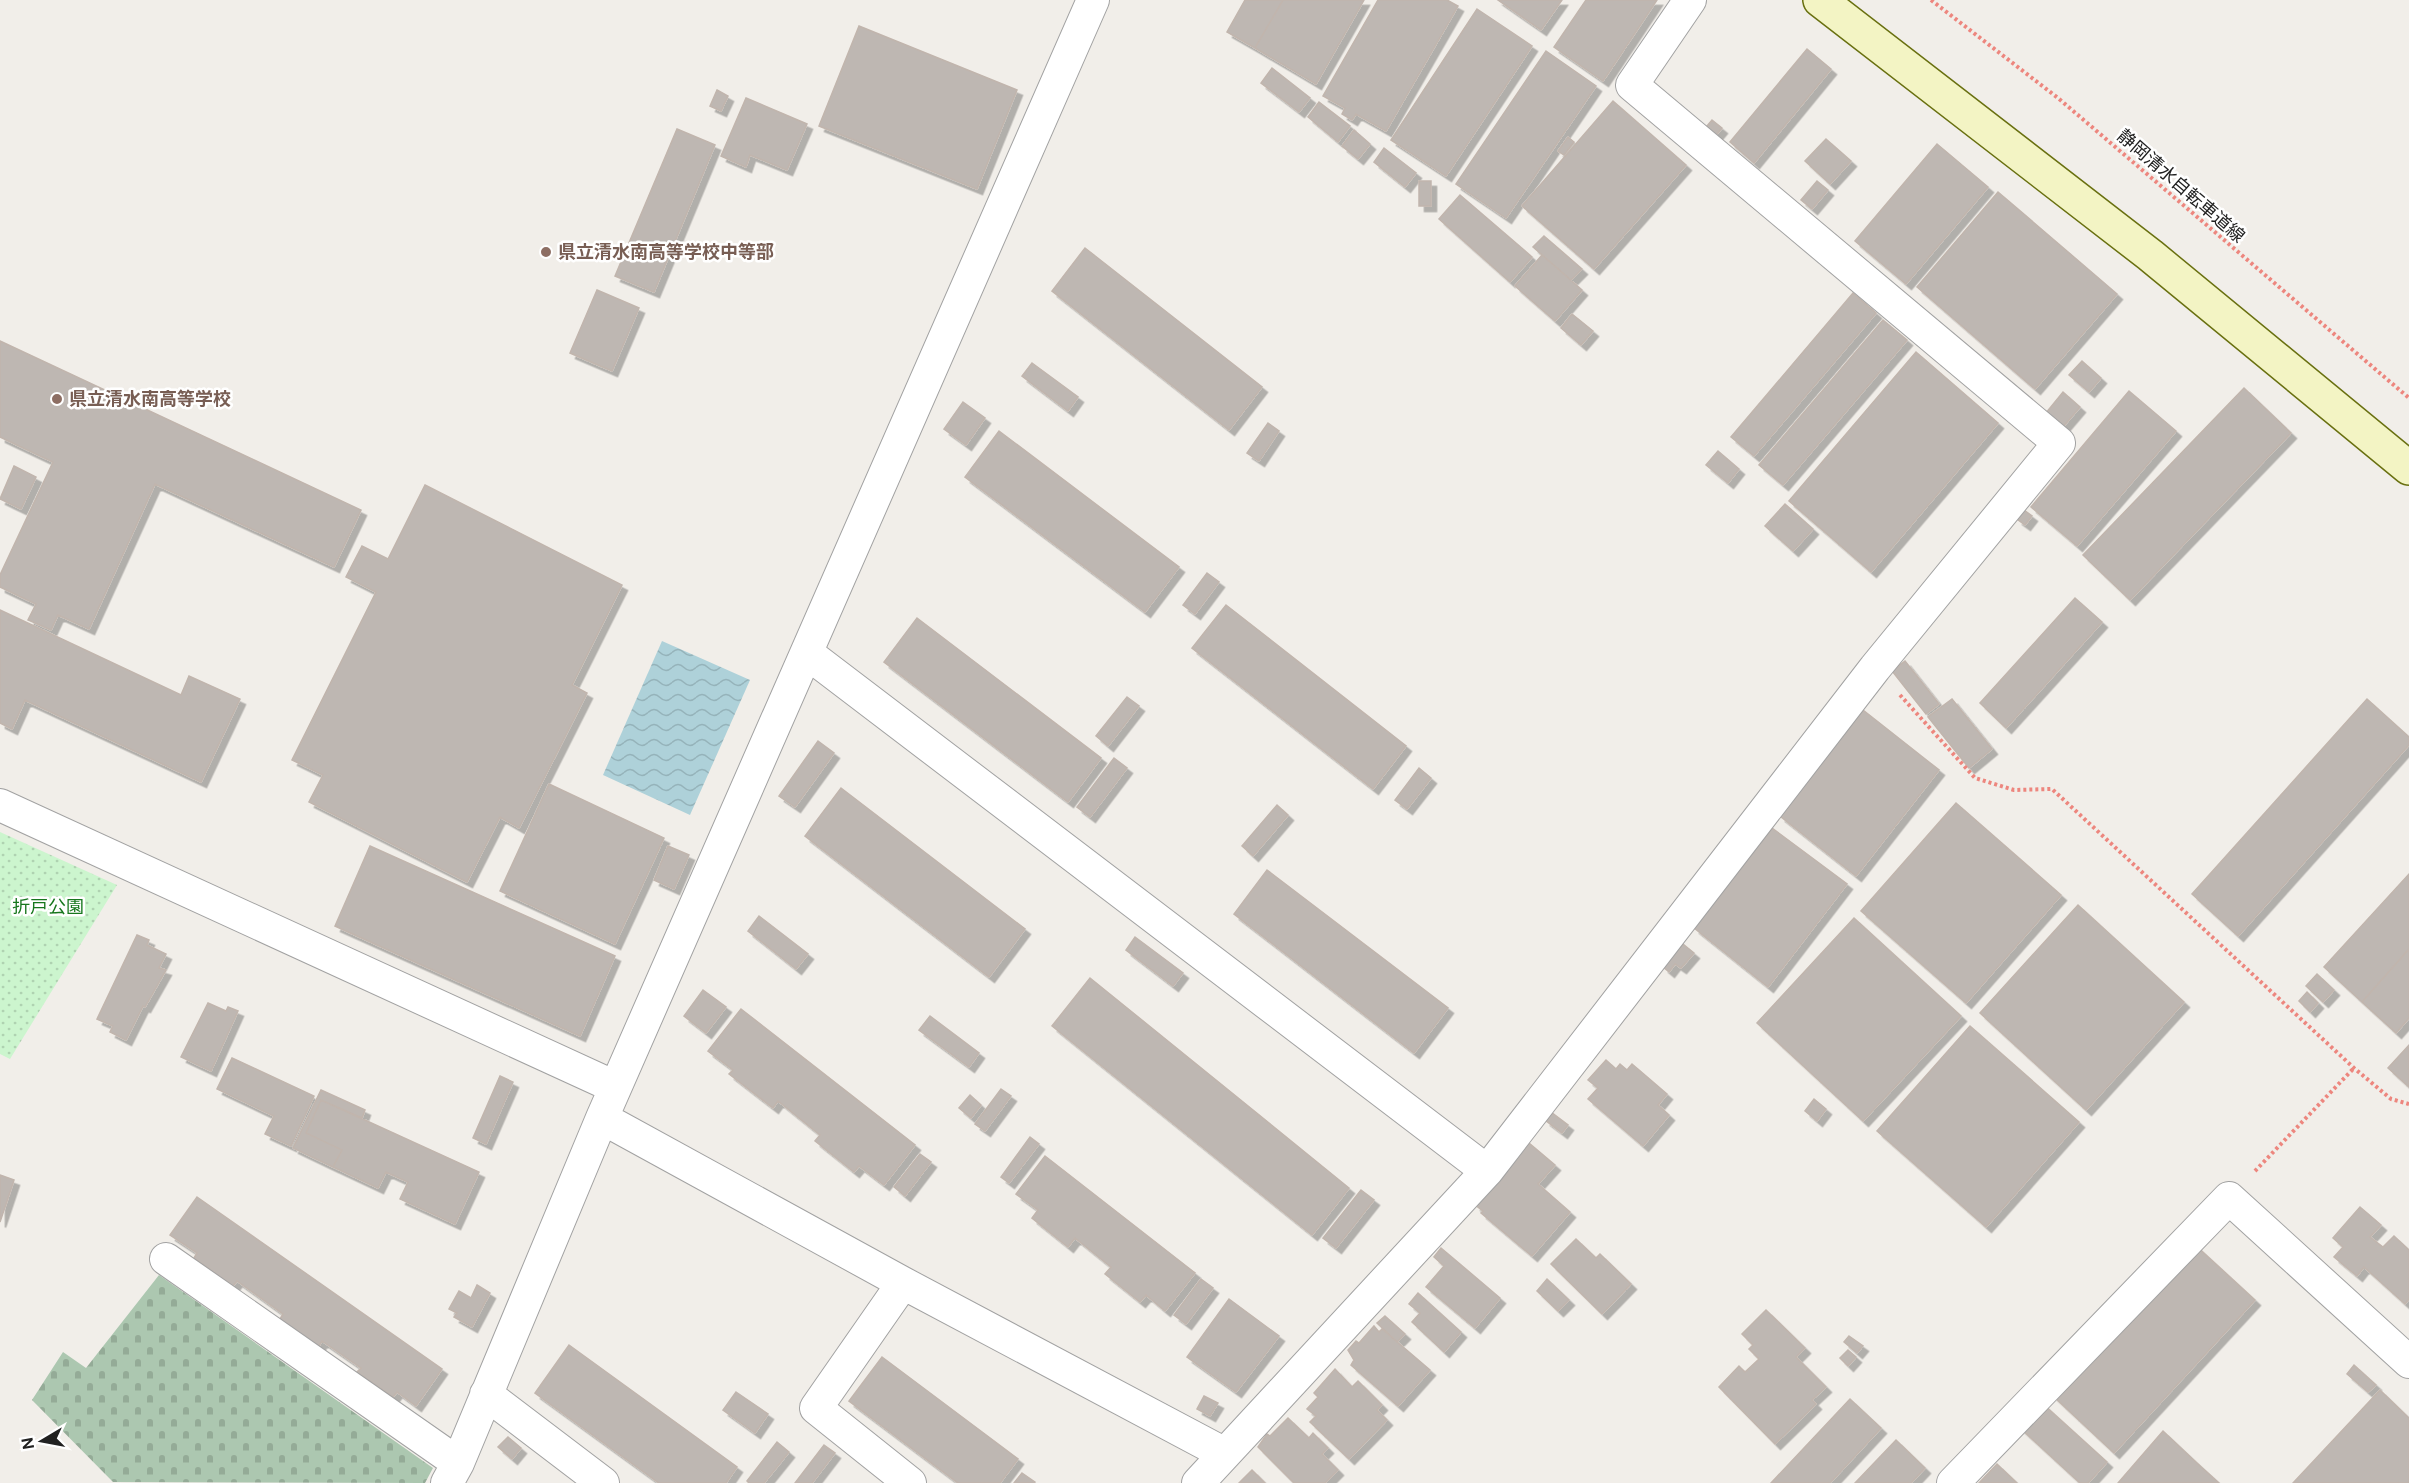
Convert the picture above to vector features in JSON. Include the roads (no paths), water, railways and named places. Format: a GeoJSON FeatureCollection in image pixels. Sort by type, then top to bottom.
{"type":"FeatureCollection","features":[{"type":"Feature","properties":{"kind":"street"},"geometry":{"type":"LineString","coordinates":[[166,1259],[453,1473],[615,1087],[1093,0]]}},
{"type":"Feature","properties":{"kind":"street"},"geometry":{"type":"LineString","coordinates":[[1198,1483],[1487,1171],[1875,668],[2059,443],[1632,85],[1690,0]]}},
{"type":"Feature","properties":{"kind":"street"},"geometry":{"type":"LineString","coordinates":[[1821,0],[2150,255],[2409,468]]}},
{"type":"Feature","properties":{"kind":"street"},"geometry":{"type":"LineString","coordinates":[[807,652],[1487,1171]]}},
{"type":"Feature","properties":{"kind":"street"},"geometry":{"type":"LineString","coordinates":[[0,805],[615,1087]]}},
{"type":"Feature","properties":{"kind":"street"},"geometry":{"type":"LineString","coordinates":[[602,1118],[903,1283],[1225,1454]]}},
{"type":"Feature","properties":{"kind":"street"},"geometry":{"type":"LineString","coordinates":[[1953,1483],[2229,1198],[2409,1362]]}},
{"type":"Feature","properties":{"kind":"street"},"geometry":{"type":"LineString","coordinates":[[903,1283],[816,1408],[910,1483]]}},
{"type":"Feature","properties":{"kind":"street"},"geometry":{"type":"LineString","coordinates":[[486,1394],[603,1483]]}},
{"type":"Feature","properties":{"kind":"water"},"geometry":{"type":"Polygon","coordinates":[[[662,641],[750,680],[690,815],[603,775],[662,641]]]}},
{"type":"Feature","properties":{"kind":"place","name":"県立清水南高等学校中等部"},"geometry":{"type":"Point","coordinates":[546,252]}},
{"type":"Feature","properties":{"kind":"place","name":"県立清水南高等学校"},"geometry":{"type":"Point","coordinates":[57,399]}},
{"type":"Feature","properties":{"kind":"park label","name":"折戸公園"},"geometry":{"type":"Point","coordinates":[48,907]}}]}
